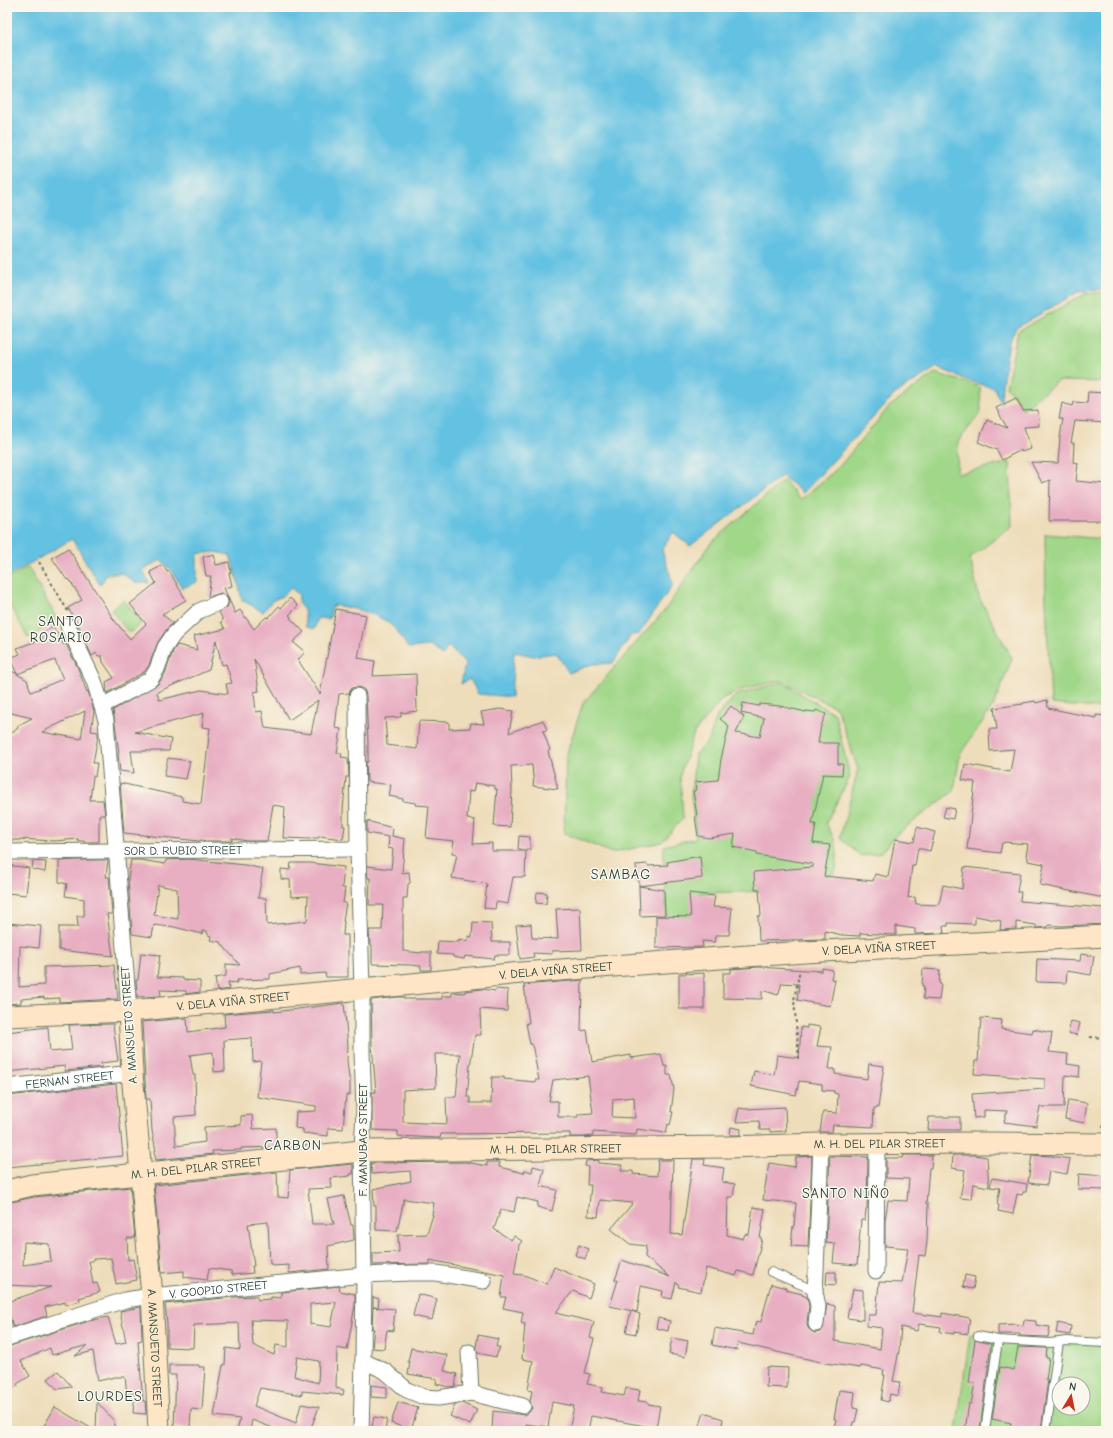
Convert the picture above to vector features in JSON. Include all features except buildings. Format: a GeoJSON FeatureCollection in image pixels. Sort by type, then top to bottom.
{"type":"FeatureCollection","features":[{"type":"Feature","properties":{"kind":"street"},"geometry":{"type":"LineString","coordinates":[[102,706],[151,679],[157,669],[165,648],[174,634],[199,611],[220,602]]}},
{"type":"Feature","properties":{"kind":"street","name":"A. MANSUETO STREET"},"geometry":{"type":"LineString","coordinates":[[68,626],[94,681],[106,720],[129,1011],[132,1073],[152,1296],[159,1431]]}},
{"type":"Feature","properties":{"kind":"street","name":"F. MANUBAG STREET"},"geometry":{"type":"LineString","coordinates":[[357,696],[358,849],[364,1110],[362,1151],[364,1275],[361,1431]]}},
{"type":"Feature","properties":{"kind":"street","name":"SOR D. RUBIO STREET"},"geometry":{"type":"LineString","coordinates":[[7,852],[358,849]]}},
{"type":"Feature","properties":{"kind":"street","name":"V. DELA VIÑA STREET"},"geometry":{"type":"LineString","coordinates":[[7,1016],[129,1011],[362,990],[520,973],[805,952],[1106,936]]}},
{"type":"Feature","properties":{"kind":"street","name":"FERNAN STREET"},"geometry":{"type":"LineString","coordinates":[[7,1087],[132,1073]]}},
{"type":"Feature","properties":{"kind":"street"},"geometry":{"type":"LineString","coordinates":[[816,1324],[818,1306],[815,1292],[821,1144]]}},
{"type":"Feature","properties":{"kind":"street","name":"M. H. DEL PILAR STREET"},"geometry":{"type":"LineString","coordinates":[[7,1191],[32,1185],[142,1175],[362,1151],[727,1147],[821,1144],[1106,1144]]}},
{"type":"Feature","properties":{"kind":"street"},"geometry":{"type":"LineString","coordinates":[[876,1271],[877,1144]]}},
{"type":"Feature","properties":{"kind":"street","name":"V. GOOPIO STREET"},"geometry":{"type":"LineString","coordinates":[[7,1338],[124,1300],[152,1296],[364,1275],[436,1273],[484,1281]]}},
{"type":"Feature","properties":{"kind":"street"},"geometry":{"type":"LineString","coordinates":[[469,1352],[471,1393]]}},
{"type":"Feature","properties":{"kind":"street"},"geometry":{"type":"LineString","coordinates":[[363,1361],[385,1372],[407,1390],[424,1397],[438,1398],[471,1393],[523,1406]]}},
{"type":"Feature","properties":{"kind":"lane"},"geometry":{"type":"LineString","coordinates":[[771,1272],[815,1292]]}},
{"type":"Feature","properties":{"kind":"lane"},"geometry":{"type":"LineString","coordinates":[[978,1336],[998,1340],[1050,1343],[1067,1340],[1106,1343]]}},
{"type":"Feature","properties":{"kind":"lane"},"geometry":{"type":"LineString","coordinates":[[985,1431],[998,1340]]}},
{"type":"Feature","properties":{"kind":"lane"},"geometry":{"type":"LineString","coordinates":[[1046,1431],[1059,1342]]}},
{"type":"Feature","properties":{"kind":"path"},"geometry":{"type":"LineString","coordinates":[[40,562],[71,617],[68,626]]}},
{"type":"Feature","properties":{"kind":"path"},"geometry":{"type":"LineString","coordinates":[[799,1058],[794,1000],[805,952]]}},
{"type":"Feature","properties":{"kind":"path"},"geometry":{"type":"LineString","coordinates":[[1090,1037],[1106,1038]]}},
{"type":"Feature","properties":{"kind":"green space"},"geometry":{"type":"Polygon","coordinates":[[[1106,292],[1106,382],[1058,381],[1023,409],[1006,387],[1018,331],[1085,294],[1106,292]]]}},
{"type":"Feature","properties":{"kind":"green space"},"geometry":{"type":"Polygon","coordinates":[[[935,373],[980,387],[981,412],[958,442],[957,474],[1010,462],[1012,526],[970,558],[979,597],[1012,658],[994,705],[960,754],[954,791],[898,833],[880,853],[861,856],[840,838],[858,769],[837,708],[780,680],[744,689],[723,698],[694,733],[680,775],[683,818],[662,842],[612,853],[564,833],[566,756],[583,703],[665,610],[710,544],[784,480],[800,500],[839,467],[889,407],[935,373]]]}},
{"type":"Feature","properties":{"kind":"green space"},"geometry":{"type":"Polygon","coordinates":[[[1045,534],[1106,539],[1106,709],[1051,704],[1046,602],[1045,534]]]}},
{"type":"Feature","properties":{"kind":"green space"},"geometry":{"type":"Polygon","coordinates":[[[28,567],[58,621],[28,638],[7,600],[7,579],[28,567]]]}},
{"type":"Feature","properties":{"kind":"green space"},"geometry":{"type":"Polygon","coordinates":[[[124,600],[142,623],[129,633],[111,610],[124,600]]]}},
{"type":"Feature","properties":{"kind":"green space"},"geometry":{"type":"Polygon","coordinates":[[[781,682],[835,714],[850,777],[826,823],[836,847],[837,859],[835,873],[774,891],[700,893],[701,936],[668,940],[664,846],[696,838],[691,796],[695,754],[709,740],[717,716],[736,695],[781,682]]]}},
{"type":"Feature","properties":{"kind":"green space"},"geometry":{"type":"Polygon","coordinates":[[[970,1334],[1050,1342],[1059,1337],[1106,1343],[1106,1431],[956,1431],[970,1334]]]}},
{"type":"Feature","properties":{"kind":"water"},"geometry":{"type":"Polygon","coordinates":[[[7,7],[1106,7],[1106,289],[1078,292],[1016,328],[1009,342],[1002,385],[1001,403],[994,388],[969,381],[937,367],[895,394],[803,493],[782,476],[690,546],[673,532],[662,550],[673,584],[639,634],[631,635],[613,663],[592,664],[569,673],[556,653],[534,656],[514,652],[511,697],[478,694],[470,679],[461,684],[465,664],[448,646],[443,655],[429,646],[408,648],[390,624],[367,612],[333,605],[329,619],[318,618],[314,629],[306,627],[304,610],[298,603],[299,595],[291,588],[282,596],[272,601],[263,612],[242,600],[230,555],[215,552],[197,554],[197,582],[182,588],[172,571],[161,560],[143,570],[149,583],[135,583],[122,573],[107,574],[100,585],[72,539],[7,577],[7,7]]]}},
{"type":"Feature","properties":{"kind":"district","name":"SANTO ROSARIO"},"geometry":{"type":"Point","coordinates":[61,630]}},
{"type":"Feature","properties":{"kind":"district","name":"SAMBAG"},"geometry":{"type":"Point","coordinates":[621,874]}},
{"type":"Feature","properties":{"kind":"district","name":"CARBON"},"geometry":{"type":"Point","coordinates":[293,1145]}},
{"type":"Feature","properties":{"kind":"district","name":"SANTO NIÑO"},"geometry":{"type":"Point","coordinates":[846,1193]}},
{"type":"Feature","properties":{"kind":"district","name":"LOURDES"},"geometry":{"type":"Point","coordinates":[110,1396]}}]}
